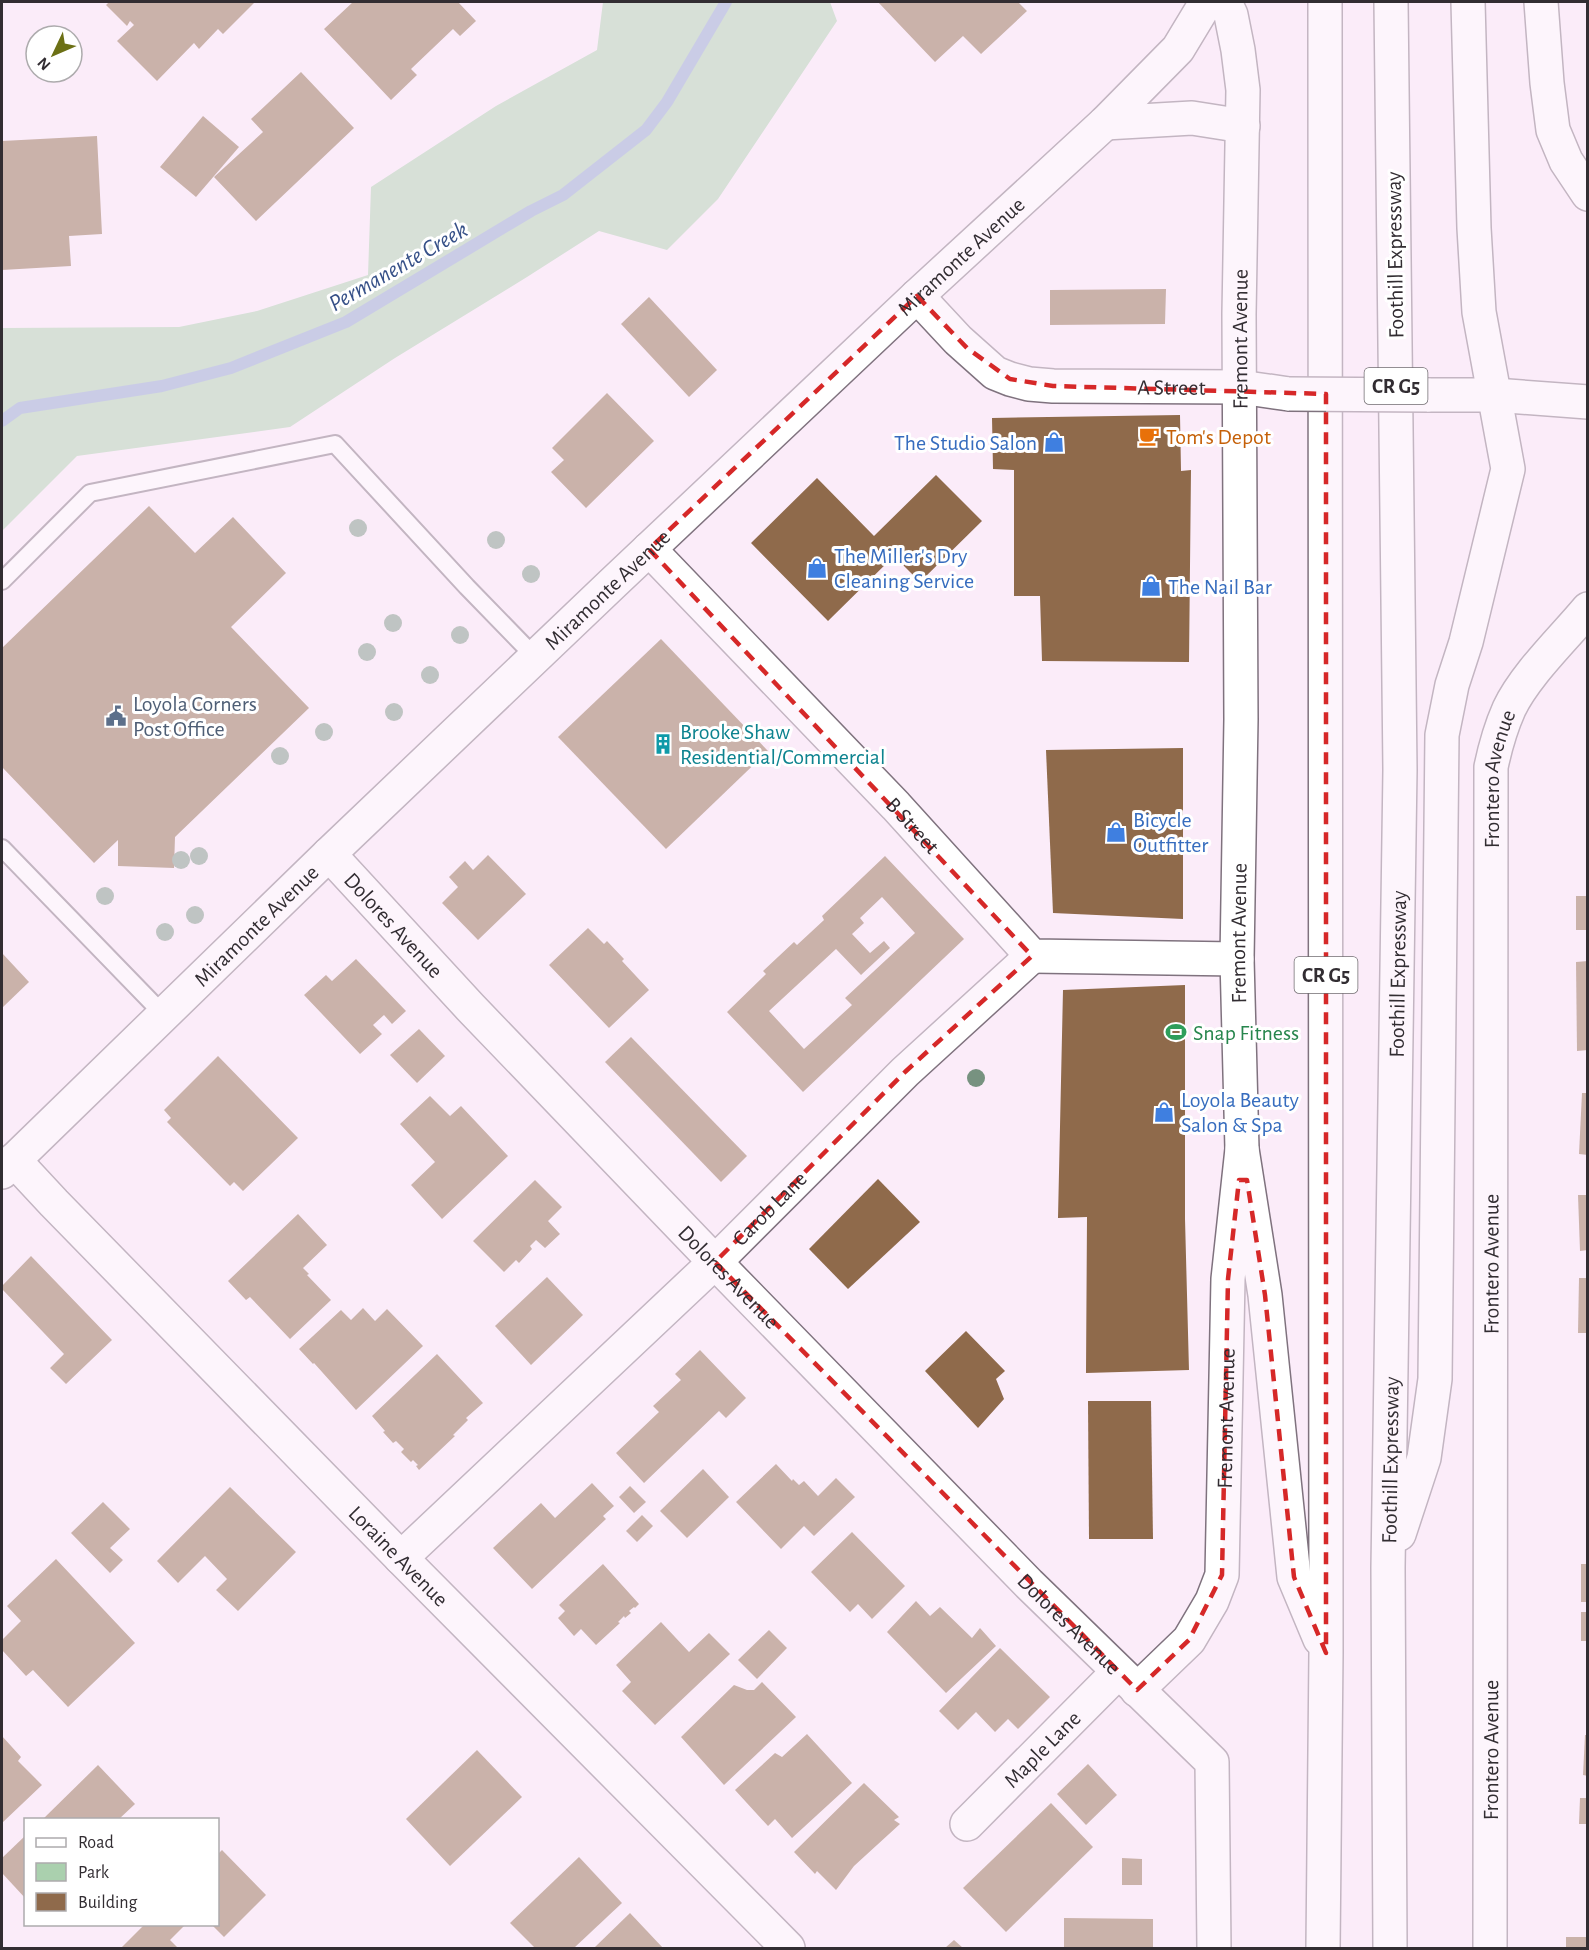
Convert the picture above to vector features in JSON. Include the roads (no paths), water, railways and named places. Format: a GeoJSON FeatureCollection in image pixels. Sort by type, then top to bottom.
{"type":"FeatureCollection","features":[{"type":"Feature","properties":{"kind":"main road","name":"Miramonte Avenue"},"geometry":{"type":"LineString","coordinates":[[8,1166],[535,657],[917,296],[1105,123],[1178,49],[1205,2]]}},
{"type":"Feature","properties":{"kind":"main road","name":"Fremont Avenue"},"geometry":{"type":"LineString","coordinates":[[1128,1681],[1189,1640],[1212,1601],[1222,1575],[1228,1279],[1242,1149],[1237,959],[1241,719],[1239,387],[1243,90],[1238,50],[1225,2]]}},
{"type":"Feature","properties":{"kind":"main road","name":"CR G5"},"geometry":{"type":"LineString","coordinates":[[1323,1948],[1326,1653],[1325,2]]}},
{"type":"Feature","properties":{"kind":"main road","name":"Foothill Expressway"},"geometry":{"type":"LineString","coordinates":[[1390,1948],[1389,1568],[1400,770],[1391,2]]}},
{"type":"Feature","properties":{"kind":"main road"},"geometry":{"type":"LineString","coordinates":[[1389,1568],[1424,1458],[1435,1379],[1442,735],[1452,685],[1466,642],[1508,469],[1479,312],[1474,228],[1468,2]]}},
{"type":"Feature","properties":{"kind":"main road"},"geometry":{"type":"LineString","coordinates":[[1541,2],[1553,130],[1566,161],[1587,194]]}},
{"type":"Feature","properties":{"kind":"main road"},"geometry":{"type":"LineString","coordinates":[[1105,123],[1192,118],[1243,126]]}},
{"type":"Feature","properties":{"kind":"main road","name":"A Street"},"geometry":{"type":"LineString","coordinates":[[917,296],[967,348],[995,373],[1010,380],[1029,384],[1239,387],[1289,394],[1494,395],[1587,402]]}},
{"type":"Feature","properties":{"kind":"main road","name":"B Street"},"geometry":{"type":"LineString","coordinates":[[649,549],[896,806],[1032,956]]}},
{"type":"Feature","properties":{"kind":"main road","name":"Frontero Avenue"},"geometry":{"type":"LineString","coordinates":[[1490,1948],[1491,767],[1494,750],[1509,708],[1523,686],[1587,609]]}},
{"type":"Feature","properties":{"kind":"main road","name":"Dolores Avenue"},"geometry":{"type":"LineString","coordinates":[[329,854],[462,998],[715,1262],[1029,1584],[1128,1681]]}},
{"type":"Feature","properties":{"kind":"main road"},"geometry":{"type":"LineString","coordinates":[[1032,956],[1237,959]]}},
{"type":"Feature","properties":{"kind":"main road","name":"Carob Lane"},"geometry":{"type":"LineString","coordinates":[[401,1558],[715,1262],[905,1072],[1032,956]]}},
{"type":"Feature","properties":{"kind":"main road"},"geometry":{"type":"LineString","coordinates":[[1242,1149],[1265,1295],[1294,1577],[1326,1653]]}},
{"type":"Feature","properties":{"kind":"main road","name":"Loraine Avenue"},"geometry":{"type":"LineString","coordinates":[[8,1166],[54,1203],[401,1558],[788,1948]]}},
{"type":"Feature","properties":{"kind":"main road"},"geometry":{"type":"LineString","coordinates":[[1128,1681],[1212,1762],[1214,1948]]}},
{"type":"Feature","properties":{"kind":"main road","name":"Maple Lane"},"geometry":{"type":"LineString","coordinates":[[967,1824],[1128,1681]]}},
{"type":"Feature","properties":{"kind":"lane"},"geometry":{"type":"LineString","coordinates":[[2,581],[90,493],[335,444],[535,657]]}},
{"type":"Feature","properties":{"kind":"lane"},"geometry":{"type":"LineString","coordinates":[[2,848],[164,1015]]}},
{"type":"Feature","properties":{"kind":"waterway","name":"Permanente Creek"},"geometry":{"type":"LineString","coordinates":[[2,421],[20,408],[162,386],[231,368],[346,322],[531,211],[563,195],[646,130],[667,102],[726,2]]}},
{"type":"Feature","properties":{"kind":"place","name":"Tom's Depot"},"geometry":{"type":"Point","coordinates":[1149,436]}},
{"type":"Feature","properties":{"kind":"place","name":"The Studio Salon"},"geometry":{"type":"Point","coordinates":[1054,442]}},
{"type":"Feature","properties":{"kind":"place","name":"The Miller's Dry Cleaning Service"},"geometry":{"type":"Point","coordinates":[817,568]}},
{"type":"Feature","properties":{"kind":"place","name":"The Nail Bar"},"geometry":{"type":"Point","coordinates":[1151,586]}},
{"type":"Feature","properties":{"kind":"place","name":"Loyola Corners Post Office"},"geometry":{"type":"Point","coordinates":[116,716]}},
{"type":"Feature","properties":{"kind":"place","name":"Brooke Shaw Residential/Commercial"},"geometry":{"type":"Point","coordinates":[663,744]}},
{"type":"Feature","properties":{"kind":"place","name":"Bicycle Outfitter"},"geometry":{"type":"Point","coordinates":[1116,832]}},
{"type":"Feature","properties":{"kind":"place","name":"Snap Fitness"},"geometry":{"type":"Point","coordinates":[1176,1032]}},
{"type":"Feature","properties":{"kind":"place","name":"Loyola Beauty Salon & Spa"},"geometry":{"type":"Point","coordinates":[1164,1112]}}]}
